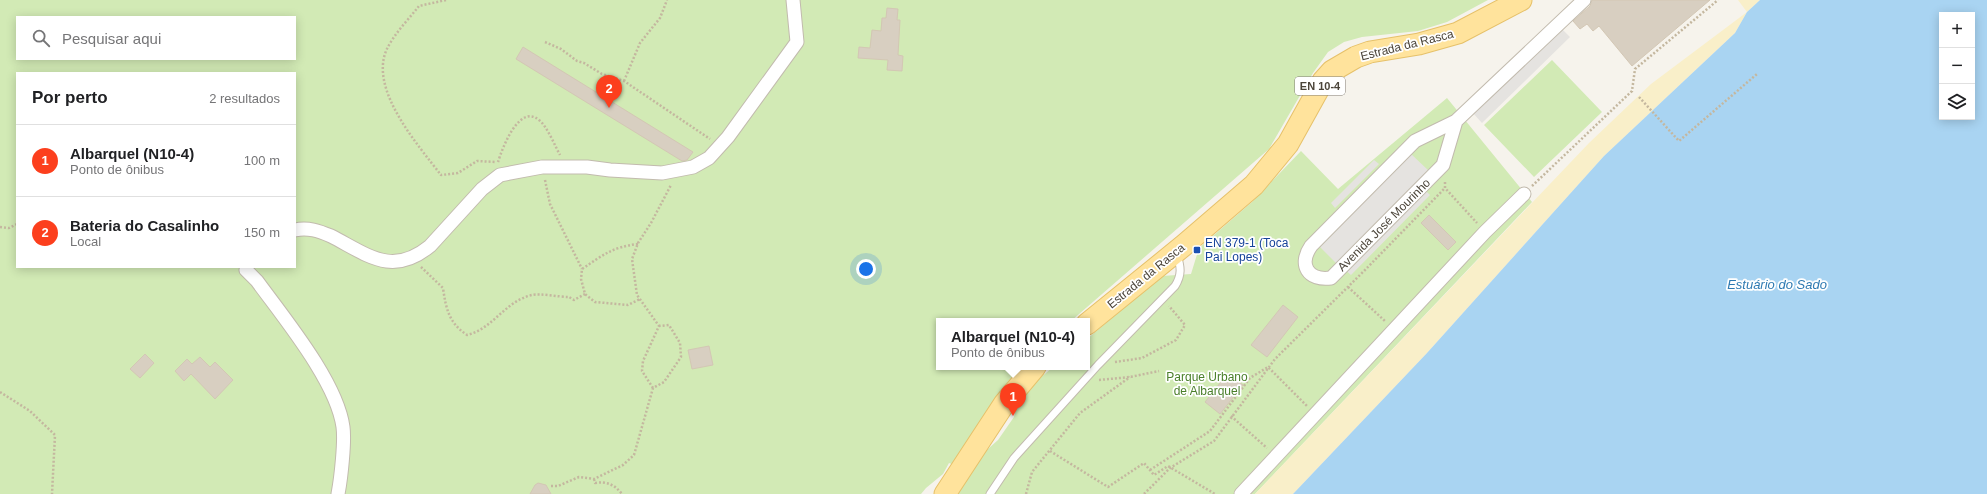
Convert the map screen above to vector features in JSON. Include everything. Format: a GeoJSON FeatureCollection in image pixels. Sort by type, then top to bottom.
{"type":"FeatureCollection","features":[{"type":"Feature","properties":{"kind":"main road","name":"Estrada da Rasca"},"geometry":{"type":"LineString","coordinates":[[1090,322],[1234,204],[1269,169],[1288,144],[1323,81],[1332,71],[1356,57],[1370,52],[1419,44],[1458,33],[1521,0]]}},
{"type":"Feature","properties":{"kind":"main road"},"geometry":{"type":"LineString","coordinates":[[944,494],[1004,404],[1032,370]]}},
{"type":"Feature","properties":{"kind":"street"},"geometry":{"type":"LineString","coordinates":[[296,230],[305,228],[317,230],[382,261],[402,262],[430,246],[499,169],[564,167],[662,173],[694,167],[709,158],[728,137],[797,42],[793,0]]}},
{"type":"Feature","properties":{"kind":"street","name":"Avenida José Mourinho"},"geometry":{"type":"LineString","coordinates":[[1456,121],[1443,165],[1331,278],[1320,279],[1310,274],[1305,266],[1305,255],[1311,246],[1414,141],[1456,121],[1584,0]]}},
{"type":"Feature","properties":{"kind":"street"},"geometry":{"type":"LineString","coordinates":[[1241,494],[1485,232],[1524,194]]}},
{"type":"Feature","properties":{"kind":"street"},"geometry":{"type":"LineString","coordinates":[[247,268],[246,270],[257,280],[319,368],[337,406],[343,427],[338,494]]}},
{"type":"Feature","properties":{"kind":"lane"},"geometry":{"type":"LineString","coordinates":[[990,494],[1014,458],[1098,365],[1174,286],[1180,274],[1181,268],[1175,252]]}},
{"type":"Feature","properties":{"kind":"path"},"geometry":{"type":"LineString","coordinates":[[446,0],[418,6],[387,50],[382,67],[387,94],[400,118],[441,175],[458,173],[477,161],[499,169],[506,140],[518,122],[527,116],[534,116],[541,121],[562,158],[564,167]]}},
{"type":"Feature","properties":{"kind":"path"},"geometry":{"type":"LineString","coordinates":[[624,81],[640,43],[660,18],[667,0]]}},
{"type":"Feature","properties":{"kind":"path"},"geometry":{"type":"LineString","coordinates":[[1524,194],[1632,91],[1635,69],[1718,0]]}},
{"type":"Feature","properties":{"kind":"path"},"geometry":{"type":"LineString","coordinates":[[545,42],[561,49],[577,61],[584,62],[602,74],[624,81],[711,139]]}},
{"type":"Feature","properties":{"kind":"path"},"geometry":{"type":"LineString","coordinates":[[1639,97],[1678,141],[1757,74]]}},
{"type":"Feature","properties":{"kind":"path"},"geometry":{"type":"LineString","coordinates":[[542,167],[550,204],[582,269],[581,279],[585,294],[595,302],[605,304],[628,305],[640,299]]}},
{"type":"Feature","properties":{"kind":"path"},"geometry":{"type":"LineString","coordinates":[[659,326],[637,295],[632,259],[638,243],[651,223],[680,170]]}},
{"type":"Feature","properties":{"kind":"path"},"geometry":{"type":"LineString","coordinates":[[1144,494],[1170,468],[1214,441],[1268,367],[1445,188],[1485,232]]}},
{"type":"Feature","properties":{"kind":"path"},"geometry":{"type":"LineString","coordinates":[[0,227],[9,228],[16,224]]}},
{"type":"Feature","properties":{"kind":"path"},"geometry":{"type":"LineString","coordinates":[[582,269],[595,258],[612,249],[638,243]]}},
{"type":"Feature","properties":{"kind":"path"},"geometry":{"type":"LineString","coordinates":[[411,258],[444,288],[445,305],[456,328],[467,335],[478,332],[494,321],[511,304],[532,294],[569,298],[574,300],[585,294]]}},
{"type":"Feature","properties":{"kind":"path"},"geometry":{"type":"LineString","coordinates":[[1348,287],[1394,330]]}},
{"type":"Feature","properties":{"kind":"path"},"geometry":{"type":"LineString","coordinates":[[1098,365],[1142,358],[1176,340],[1185,325],[1162,298]]}},
{"type":"Feature","properties":{"kind":"path"},"geometry":{"type":"LineString","coordinates":[[551,486],[558,486],[578,477],[594,479],[623,465],[634,455],[653,388],[664,382],[682,357],[680,343],[669,325],[659,326]]}},
{"type":"Feature","properties":{"kind":"path"},"geometry":{"type":"LineString","coordinates":[[653,388],[642,372],[643,361],[659,326]]}},
{"type":"Feature","properties":{"kind":"path"},"geometry":{"type":"LineString","coordinates":[[1268,367],[1316,414]]}},
{"type":"Feature","properties":{"kind":"path"},"geometry":{"type":"LineString","coordinates":[[1150,470],[1210,431],[1250,378],[1268,367]]}},
{"type":"Feature","properties":{"kind":"path"},"geometry":{"type":"LineString","coordinates":[[1084,381],[1130,377],[1159,370]]}},
{"type":"Feature","properties":{"kind":"path"},"geometry":{"type":"LineString","coordinates":[[1026,494],[1032,472],[1080,413],[1130,377]]}},
{"type":"Feature","properties":{"kind":"path"},"geometry":{"type":"LineString","coordinates":[[0,392],[30,411],[55,434],[52,494]]}},
{"type":"Feature","properties":{"kind":"path"},"geometry":{"type":"LineString","coordinates":[[1231,416],[1276,457]]}},
{"type":"Feature","properties":{"kind":"path"},"geometry":{"type":"LineString","coordinates":[[1050,451],[1108,487],[1144,463],[1154,475],[1168,466],[1216,494]]}},
{"type":"Feature","properties":{"kind":"path"},"geometry":{"type":"LineString","coordinates":[[594,479],[595,483],[605,482],[612,484],[622,494]]}},
{"type":"Feature","properties":{"kind":"green space"},"geometry":{"type":"Polygon","coordinates":[[[0,0],[1488,0],[1447,22],[1418,31],[1362,37],[1344,42],[1328,52],[1313,73],[1269,149],[1074,318],[936,318],[936,370],[1018,370],[993,402],[954,465],[949,463],[943,474],[921,494],[0,494],[0,0]]]}},
{"type":"Feature","properties":{"kind":"green space"},"geometry":{"type":"Polygon","coordinates":[[[1552,60],[1602,112],[1534,177],[1484,125],[1552,60]]]}},
{"type":"Feature","properties":{"kind":"green space","name":"Parque Urbano de Albarquel"},"geometry":{"type":"Polygon","coordinates":[[[1447,98],[1532,202],[1255,494],[955,494],[979,457],[998,440],[1014,417],[1017,401],[1026,390],[1049,370],[1090,370],[1090,336],[1162,276],[1191,274],[1199,248],[1252,202],[1301,151],[1338,189],[1447,98]]]}},
{"type":"Feature","properties":{"kind":"sand"},"geometry":{"type":"Polygon","coordinates":[[[1738,0],[1760,0],[1747,12],[1738,0]]]}},
{"type":"Feature","properties":{"kind":"sand"},"geometry":{"type":"Polygon","coordinates":[[[1747,12],[1735,33],[1604,156],[1427,353],[1293,494],[1255,494],[1589,143],[1651,84],[1747,12]]]}},
{"type":"Feature","properties":{"kind":"shaded area"},"geometry":{"type":"Polygon","coordinates":[[[1560,27],[1570,37],[1482,123],[1472,112],[1560,27]]]}},
{"type":"Feature","properties":{"kind":"shaded area"},"geometry":{"type":"Polygon","coordinates":[[[1410,153],[1429,171],[1338,265],[1320,247],[1410,153]]]}},
{"type":"Feature","properties":{"kind":"shaded area"},"geometry":{"type":"Polygon","coordinates":[[[1374,160],[1379,164],[1335,208],[1331,203],[1374,160]]]}},
{"type":"Feature","properties":{"kind":"shaded area"},"geometry":{"type":"Polygon","coordinates":[[[1423,188],[1430,195],[1351,275],[1344,269],[1423,188]]]}},
{"type":"Feature","properties":{"kind":"water","name":"Estuário do Sado"},"geometry":{"type":"Polygon","coordinates":[[[1760,0],[1987,0],[1987,494],[1293,494],[1427,353],[1604,156],[1735,33],[1747,12],[1760,0]]]}},
{"type":"Feature","properties":{"kind":"building"},"geometry":{"type":"Polygon","coordinates":[[[1592,0],[1710,0],[1632,66],[1599,26],[1593,31],[1587,24],[1580,29],[1573,21],[1590,6],[1592,0]]]}},
{"type":"Feature","properties":{"kind":"building"},"geometry":{"type":"Polygon","coordinates":[[[887,8],[898,9],[897,20],[900,20],[898,55],[903,56],[902,71],[887,70],[888,60],[858,58],[859,47],[870,48],[872,30],[881,31],[882,18],[886,18],[887,8]]]}},
{"type":"Feature","properties":{"kind":"building"},"geometry":{"type":"Polygon","coordinates":[[[523,47],[693,152],[687,160],[682,161],[516,59],[523,47]]]}},
{"type":"Feature","properties":{"kind":"building"},"geometry":{"type":"Polygon","coordinates":[[[1429,215],[1456,242],[1448,250],[1421,223],[1429,215]]]}},
{"type":"Feature","properties":{"kind":"building"},"geometry":{"type":"Polygon","coordinates":[[[1283,305],[1298,317],[1267,357],[1251,345],[1283,305]]]}},
{"type":"Feature","properties":{"kind":"building"},"geometry":{"type":"Polygon","coordinates":[[[709,346],[713,365],[692,369],[688,350],[709,346]]]}},
{"type":"Feature","properties":{"kind":"building"},"geometry":{"type":"Polygon","coordinates":[[[145,354],[154,363],[140,378],[130,369],[145,354]]]}},
{"type":"Feature","properties":{"kind":"building"},"geometry":{"type":"Polygon","coordinates":[[[200,357],[210,367],[215,362],[233,380],[215,399],[191,374],[184,381],[175,371],[187,359],[192,364],[200,357]]]}},
{"type":"Feature","properties":{"kind":"building"},"geometry":{"type":"Polygon","coordinates":[[[1228,373],[1243,385],[1220,414],[1205,402],[1228,373]]]}},
{"type":"Feature","properties":{"kind":"building"},"geometry":{"type":"Polygon","coordinates":[[[538,483],[546,485],[551,494],[530,494],[535,485],[538,483]]]}},
{"type":"Feature","properties":{"kind":"place","name":"Bateria do Casalinho"},"geometry":{"type":"Point","coordinates":[609,108]}},
{"type":"Feature","properties":{"kind":"place","name":"EN 379-1 (Toca Pai Lopes)"},"geometry":{"type":"Point","coordinates":[1197,250]}},
{"type":"Feature","properties":{"kind":"place","name":"Albarquel (N10-4)"},"geometry":{"type":"Point","coordinates":[1013,416]}}]}
